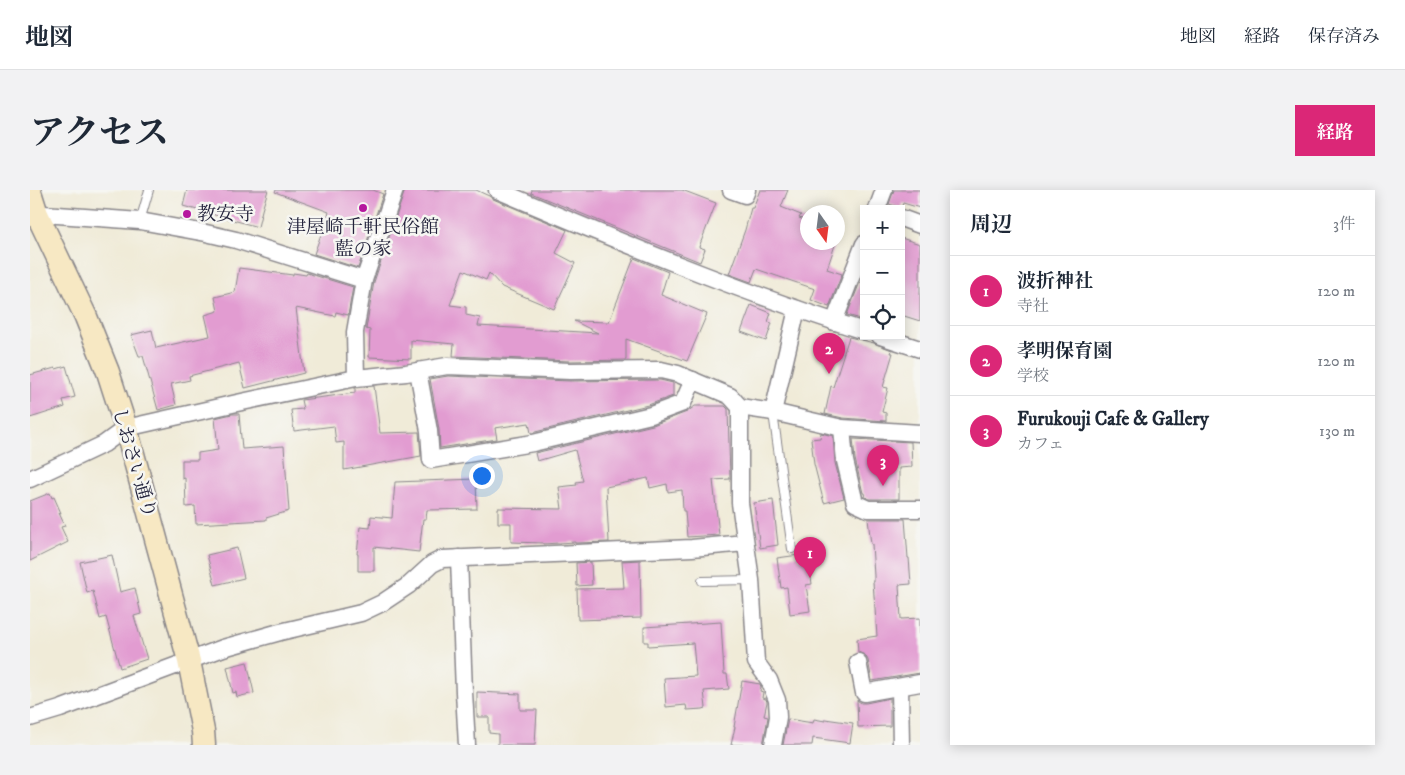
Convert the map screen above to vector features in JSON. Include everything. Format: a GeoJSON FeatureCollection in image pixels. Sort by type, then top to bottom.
{"type":"FeatureCollection","features":[{"type":"Feature","properties":{"kind":"street"},"geometry":{"type":"LineString","coordinates":[[356,378],[355,332],[364,280],[395,190]]}},
{"type":"Feature","properties":{"kind":"street"},"geometry":{"type":"LineString","coordinates":[[497,190],[715,280],[860,330]]}},
{"type":"Feature","properties":{"kind":"street"},"geometry":{"type":"LineString","coordinates":[[731,190],[745,195],[747,190]]}},
{"type":"Feature","properties":{"kind":"street"},"geometry":{"type":"LineString","coordinates":[[878,205],[884,190]]}},
{"type":"Feature","properties":{"kind":"street","name":"しおさい通り"},"geometry":{"type":"LineString","coordinates":[[30,192],[34,214],[86,317],[108,372],[126,428],[189,661],[204,745]]}},
{"type":"Feature","properties":{"kind":"street"},"geometry":{"type":"LineString","coordinates":[[34,214],[140,221],[236,240],[364,280]]}},
{"type":"Feature","properties":{"kind":"street"},"geometry":{"type":"LineString","coordinates":[[905,219],[920,225]]}},
{"type":"Feature","properties":{"kind":"street"},"geometry":{"type":"LineString","coordinates":[[834,322],[862,250]]}},
{"type":"Feature","properties":{"kind":"street"},"geometry":{"type":"LineString","coordinates":[[773,412],[798,310]]}},
{"type":"Feature","properties":{"kind":"street"},"geometry":{"type":"LineString","coordinates":[[892,340],[920,349]]}},
{"type":"Feature","properties":{"kind":"street"},"geometry":{"type":"LineString","coordinates":[[30,478],[104,444],[126,428],[236,402],[356,378],[406,373],[447,366],[570,371],[660,370],[678,374],[730,396],[740,407],[773,412],[842,428],[920,433]]}},
{"type":"Feature","properties":{"kind":"street"},"geometry":{"type":"LineString","coordinates":[[418,371],[429,431],[431,460],[533,443],[652,415],[683,402],[693,380]]}},
{"type":"Feature","properties":{"kind":"street"},"geometry":{"type":"LineString","coordinates":[[740,407],[740,503],[751,580],[756,662],[769,680],[777,700],[778,717],[773,745]]}},
{"type":"Feature","properties":{"kind":"street"},"geometry":{"type":"LineString","coordinates":[[842,428],[845,461],[855,503],[868,509],[920,509]]}},
{"type":"Feature","properties":{"kind":"street"},"geometry":{"type":"LineString","coordinates":[[30,718],[60,709],[223,648],[280,632],[362,613],[382,603],[409,585],[432,564],[442,559],[692,548],[745,543]]}},
{"type":"Feature","properties":{"kind":"street"},"geometry":{"type":"LineString","coordinates":[[459,558],[467,745]]}},
{"type":"Feature","properties":{"kind":"street"},"geometry":{"type":"LineString","coordinates":[[858,662],[864,693],[920,683]]}},
{"type":"Feature","properties":{"kind":"street"},"geometry":{"type":"LineString","coordinates":[[900,687],[901,745]]}},
{"type":"Feature","properties":{"kind":"lane"},"geometry":{"type":"LineString","coordinates":[[140,221],[148,190]]}},
{"type":"Feature","properties":{"kind":"lane"},"geometry":{"type":"LineString","coordinates":[[773,412],[792,549]]}},
{"type":"Feature","properties":{"kind":"lane"},"geometry":{"type":"LineString","coordinates":[[702,581],[751,580]]}},
{"type":"Feature","properties":{"kind":"building"},"geometry":{"type":"Polygon","coordinates":[[[187,190],[268,190],[258,227],[183,206],[187,190]]]}},
{"type":"Feature","properties":{"kind":"building"},"geometry":{"type":"Polygon","coordinates":[[[276,190],[373,190],[383,194],[358,268],[314,254],[329,212],[275,192],[276,190]]]}},
{"type":"Feature","properties":{"kind":"building"},"geometry":{"type":"Polygon","coordinates":[[[405,190],[476,190],[567,230],[556,253],[575,263],[554,309],[502,287],[489,273],[486,280],[463,270],[450,305],[466,307],[466,315],[480,318],[478,326],[598,333],[574,321],[609,322],[634,258],[668,272],[661,295],[707,314],[687,361],[626,339],[626,360],[570,361],[453,356],[454,344],[411,340],[411,359],[369,357],[370,330],[366,329],[374,282],[405,190]]]}},
{"type":"Feature","properties":{"kind":"building"},"geometry":{"type":"Polygon","coordinates":[[[532,190],[682,190],[716,203],[699,247],[705,249],[700,262],[531,193],[532,190]]]}},
{"type":"Feature","properties":{"kind":"building"},"geometry":{"type":"Polygon","coordinates":[[[760,190],[788,190],[781,207],[800,215],[800,250],[833,250],[827,269],[842,274],[829,307],[811,300],[815,289],[756,269],[751,282],[729,274],[751,208],[753,208],[760,190]]]}},
{"type":"Feature","properties":{"kind":"building"},"geometry":{"type":"Polygon","coordinates":[[[894,190],[920,190],[920,208],[903,203],[902,205],[889,204],[894,190]]]}},
{"type":"Feature","properties":{"kind":"building"},"geometry":{"type":"Polygon","coordinates":[[[905,239],[920,244],[920,321],[905,316],[905,239]]]}},
{"type":"Feature","properties":{"kind":"building"},"geometry":{"type":"Polygon","coordinates":[[[239,268],[293,275],[293,273],[306,275],[307,273],[353,287],[348,315],[336,312],[335,316],[296,308],[304,373],[245,388],[239,363],[189,376],[190,380],[171,384],[176,405],[158,410],[143,356],[139,356],[131,335],[152,330],[156,348],[210,336],[205,315],[218,311],[215,297],[235,292],[239,268]]]}},
{"type":"Feature","properties":{"kind":"building"},"geometry":{"type":"Polygon","coordinates":[[[860,282],[860,319],[847,315],[860,282]]]}},
{"type":"Feature","properties":{"kind":"building"},"geometry":{"type":"Polygon","coordinates":[[[751,305],[771,313],[768,322],[772,323],[766,341],[741,332],[751,305]]]}},
{"type":"Feature","properties":{"kind":"building"},"geometry":{"type":"Polygon","coordinates":[[[849,337],[892,350],[891,353],[893,353],[883,387],[888,388],[882,412],[886,413],[886,421],[843,418],[825,414],[831,386],[833,387],[849,337]]]}},
{"type":"Feature","properties":{"kind":"building"},"geometry":{"type":"Polygon","coordinates":[[[66,366],[75,397],[63,400],[65,407],[30,418],[30,375],[66,366]]]}},
{"type":"Feature","properties":{"kind":"building"},"geometry":{"type":"Polygon","coordinates":[[[448,376],[570,381],[660,380],[673,383],[673,396],[648,405],[531,433],[529,423],[495,428],[497,439],[440,448],[439,429],[430,379],[448,376]]]}},
{"type":"Feature","properties":{"kind":"building"},"geometry":{"type":"Polygon","coordinates":[[[374,386],[380,433],[419,432],[421,456],[344,470],[344,442],[336,443],[334,426],[294,431],[291,410],[303,409],[301,400],[355,393],[355,388],[374,386]]]}},
{"type":"Feature","properties":{"kind":"building"},"geometry":{"type":"Polygon","coordinates":[[[695,406],[725,406],[728,409],[730,479],[713,480],[719,535],[687,537],[682,490],[668,492],[667,484],[650,488],[648,478],[606,487],[609,542],[543,544],[511,542],[511,523],[498,523],[498,508],[562,509],[559,487],[577,485],[576,482],[583,481],[575,450],[537,461],[535,453],[653,425],[687,412],[695,406]]]}},
{"type":"Feature","properties":{"kind":"building"},"geometry":{"type":"Polygon","coordinates":[[[239,414],[242,449],[284,446],[289,511],[266,518],[266,520],[196,524],[195,506],[186,507],[185,478],[182,479],[182,460],[198,460],[198,453],[218,450],[215,418],[239,414]]]}},
{"type":"Feature","properties":{"kind":"building"},"geometry":{"type":"Polygon","coordinates":[[[821,433],[833,436],[835,463],[844,498],[824,503],[814,464],[811,439],[820,438],[821,433]]]}},
{"type":"Feature","properties":{"kind":"building"},"geometry":{"type":"Polygon","coordinates":[[[853,439],[911,442],[912,467],[899,468],[899,499],[870,499],[865,497],[855,459],[853,439]]]}},
{"type":"Feature","properties":{"kind":"building"},"geometry":{"type":"Polygon","coordinates":[[[476,479],[477,509],[427,510],[426,519],[423,519],[419,552],[374,547],[374,571],[358,571],[357,554],[360,527],[370,528],[371,516],[392,518],[395,482],[476,479]]]}},
{"type":"Feature","properties":{"kind":"building"},"geometry":{"type":"Polygon","coordinates":[[[50,493],[52,498],[54,497],[61,513],[59,513],[65,526],[61,527],[68,542],[30,561],[30,501],[50,493]]]}},
{"type":"Feature","properties":{"kind":"building"},"geometry":{"type":"Polygon","coordinates":[[[773,500],[778,545],[760,548],[754,503],[773,500]]]}},
{"type":"Feature","properties":{"kind":"building"},"geometry":{"type":"Polygon","coordinates":[[[868,519],[905,519],[911,584],[899,585],[901,619],[920,618],[920,673],[872,681],[868,660],[865,655],[858,652],[857,639],[877,636],[872,544],[868,519]]]}},
{"type":"Feature","properties":{"kind":"building"},"geometry":{"type":"Polygon","coordinates":[[[237,548],[244,578],[215,585],[207,555],[237,548]]]}},
{"type":"Feature","properties":{"kind":"building"},"geometry":{"type":"Polygon","coordinates":[[[112,555],[120,592],[135,588],[141,614],[134,616],[147,659],[120,668],[106,617],[100,619],[93,591],[87,593],[80,562],[112,555]]]}},
{"type":"Feature","properties":{"kind":"building"},"geometry":{"type":"Polygon","coordinates":[[[799,555],[799,559],[808,558],[812,584],[806,585],[810,611],[790,614],[787,587],[781,588],[777,558],[799,555]]]}},
{"type":"Feature","properties":{"kind":"building"},"geometry":{"type":"Polygon","coordinates":[[[640,560],[641,618],[578,620],[577,589],[624,588],[622,561],[640,560]]]}},
{"type":"Feature","properties":{"kind":"building"},"geometry":{"type":"Polygon","coordinates":[[[591,562],[592,585],[577,586],[576,563],[591,562]]]}},
{"type":"Feature","properties":{"kind":"building"},"geometry":{"type":"Polygon","coordinates":[[[721,622],[724,674],[727,674],[729,689],[704,691],[706,708],[703,709],[687,710],[686,705],[666,707],[664,678],[696,676],[693,643],[648,646],[648,642],[644,642],[644,627],[721,622]]]}},
{"type":"Feature","properties":{"kind":"building"},"geometry":{"type":"Polygon","coordinates":[[[247,662],[254,693],[237,697],[236,692],[233,693],[227,667],[247,662]]]}},
{"type":"Feature","properties":{"kind":"building"},"geometry":{"type":"Polygon","coordinates":[[[742,681],[760,684],[760,691],[763,692],[762,698],[766,699],[767,702],[764,716],[768,717],[763,745],[731,745],[742,681]]]}},
{"type":"Feature","properties":{"kind":"building"},"geometry":{"type":"Polygon","coordinates":[[[477,692],[520,694],[520,710],[537,710],[535,745],[498,745],[498,734],[489,733],[489,717],[477,717],[477,692]]]}},
{"type":"Feature","properties":{"kind":"building"},"geometry":{"type":"Polygon","coordinates":[[[890,698],[890,726],[858,727],[857,700],[861,703],[866,703],[890,698]]]}},
{"type":"Feature","properties":{"kind":"building"},"geometry":{"type":"Polygon","coordinates":[[[788,719],[813,723],[814,719],[825,721],[825,719],[853,723],[850,743],[813,738],[812,745],[783,745],[788,719]]]}},
{"type":"Feature","properties":{"kind":"place","name":"津屋崎千軒民俗館 藍の家"},"geometry":{"type":"Point","coordinates":[363,208]}},
{"type":"Feature","properties":{"kind":"place","name":"教安寺"},"geometry":{"type":"Point","coordinates":[187,214]}},
{"type":"Feature","properties":{"kind":"place","name":"孝明保育園"},"geometry":{"type":"Point","coordinates":[829,374]}},
{"type":"Feature","properties":{"kind":"place","name":"Furukouji Cafe & Gallery"},"geometry":{"type":"Point","coordinates":[883,486]}},
{"type":"Feature","properties":{"kind":"place","name":"波折神社"},"geometry":{"type":"Point","coordinates":[810,578]}}]}
